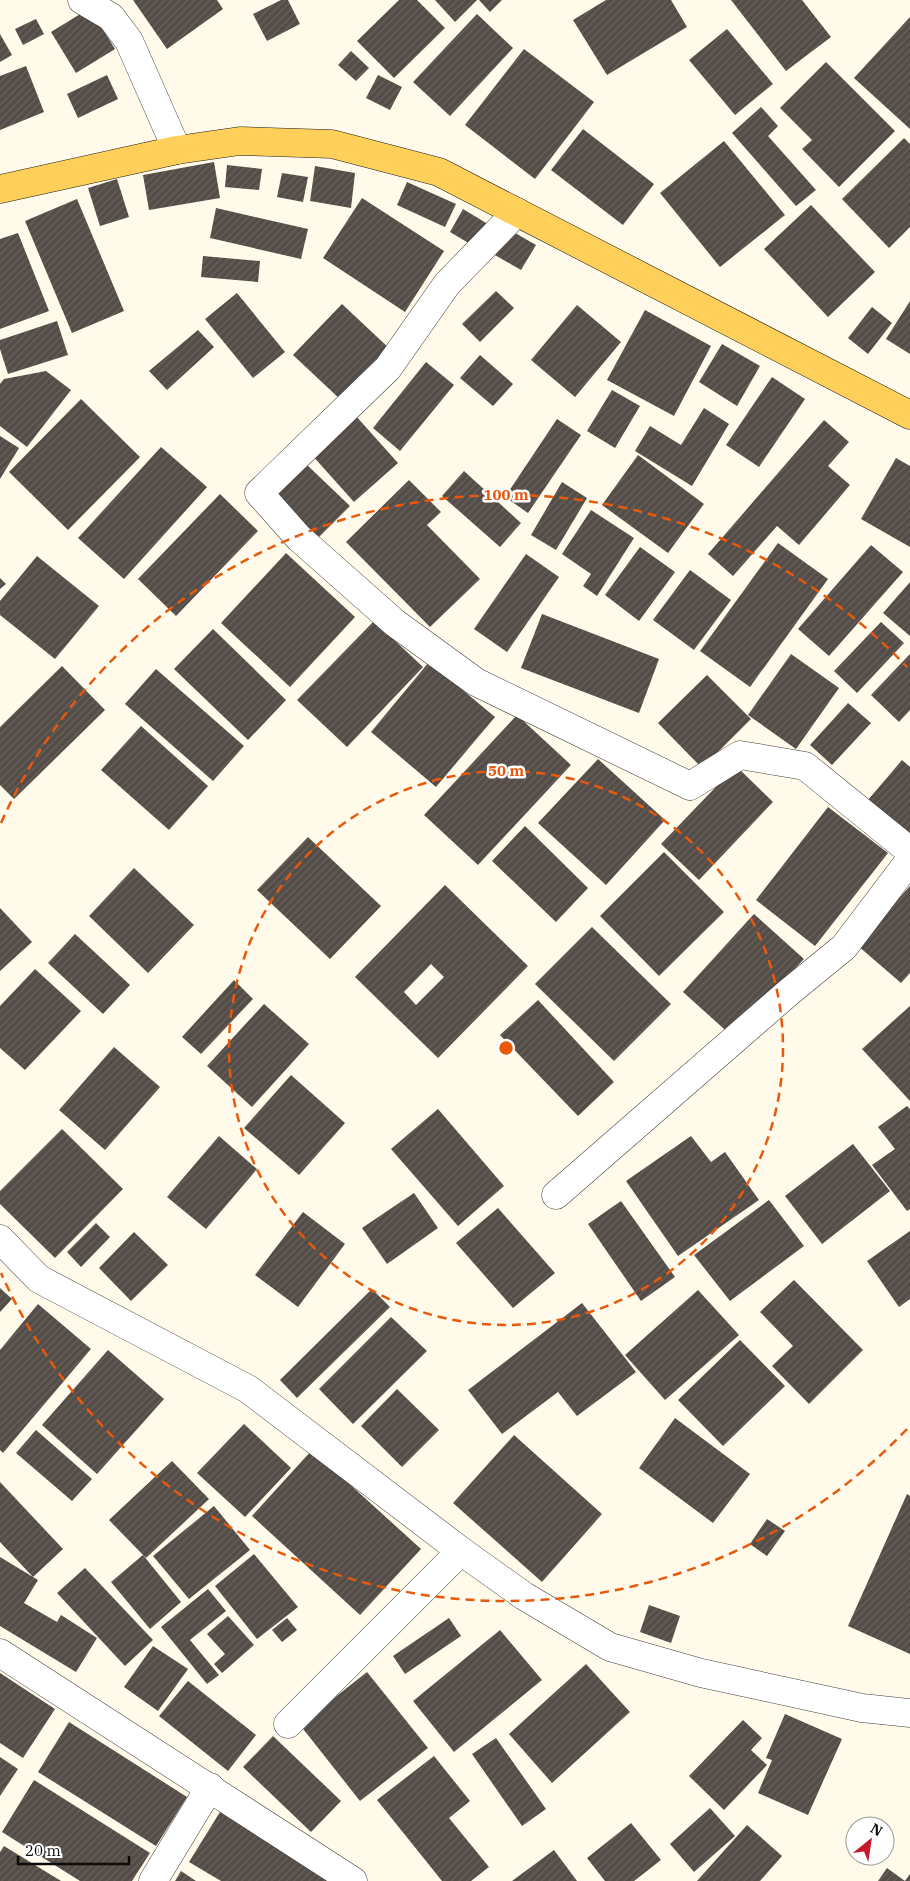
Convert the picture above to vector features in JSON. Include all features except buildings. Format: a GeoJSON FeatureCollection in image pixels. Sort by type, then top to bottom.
{"type":"FeatureCollection","features":[{"type":"Feature","properties":{"kind":"main road"},"geometry":{"type":"LineString","coordinates":[[0,189],[177,150],[240,141],[332,144],[439,172],[910,414]]}},
{"type":"Feature","properties":{"kind":"street"},"geometry":{"type":"LineString","coordinates":[[82,0],[111,17],[128,41],[177,150]]}},
{"type":"Feature","properties":{"kind":"street"},"geometry":{"type":"LineString","coordinates":[[517,212],[447,284],[388,368],[259,493],[299,538],[395,623],[476,682],[690,786],[740,755],[805,766],[910,851]]}},
{"type":"Feature","properties":{"kind":"street"},"geometry":{"type":"LineString","coordinates":[[556,1194],[789,992],[844,947],[910,860]]}},
{"type":"Feature","properties":{"kind":"street"},"geometry":{"type":"LineString","coordinates":[[0,1239],[39,1279],[248,1390],[461,1551],[524,1596],[610,1647],[701,1673],[758,1686],[862,1708],[910,1712]]}},
{"type":"Feature","properties":{"kind":"street"},"geometry":{"type":"LineString","coordinates":[[288,1724],[461,1551]]}},
{"type":"Feature","properties":{"kind":"street"},"geometry":{"type":"LineString","coordinates":[[0,1653],[353,1881]]}},
{"type":"Feature","properties":{"kind":"street"},"geometry":{"type":"LineString","coordinates":[[153,1881],[210,1787]]}}]}
